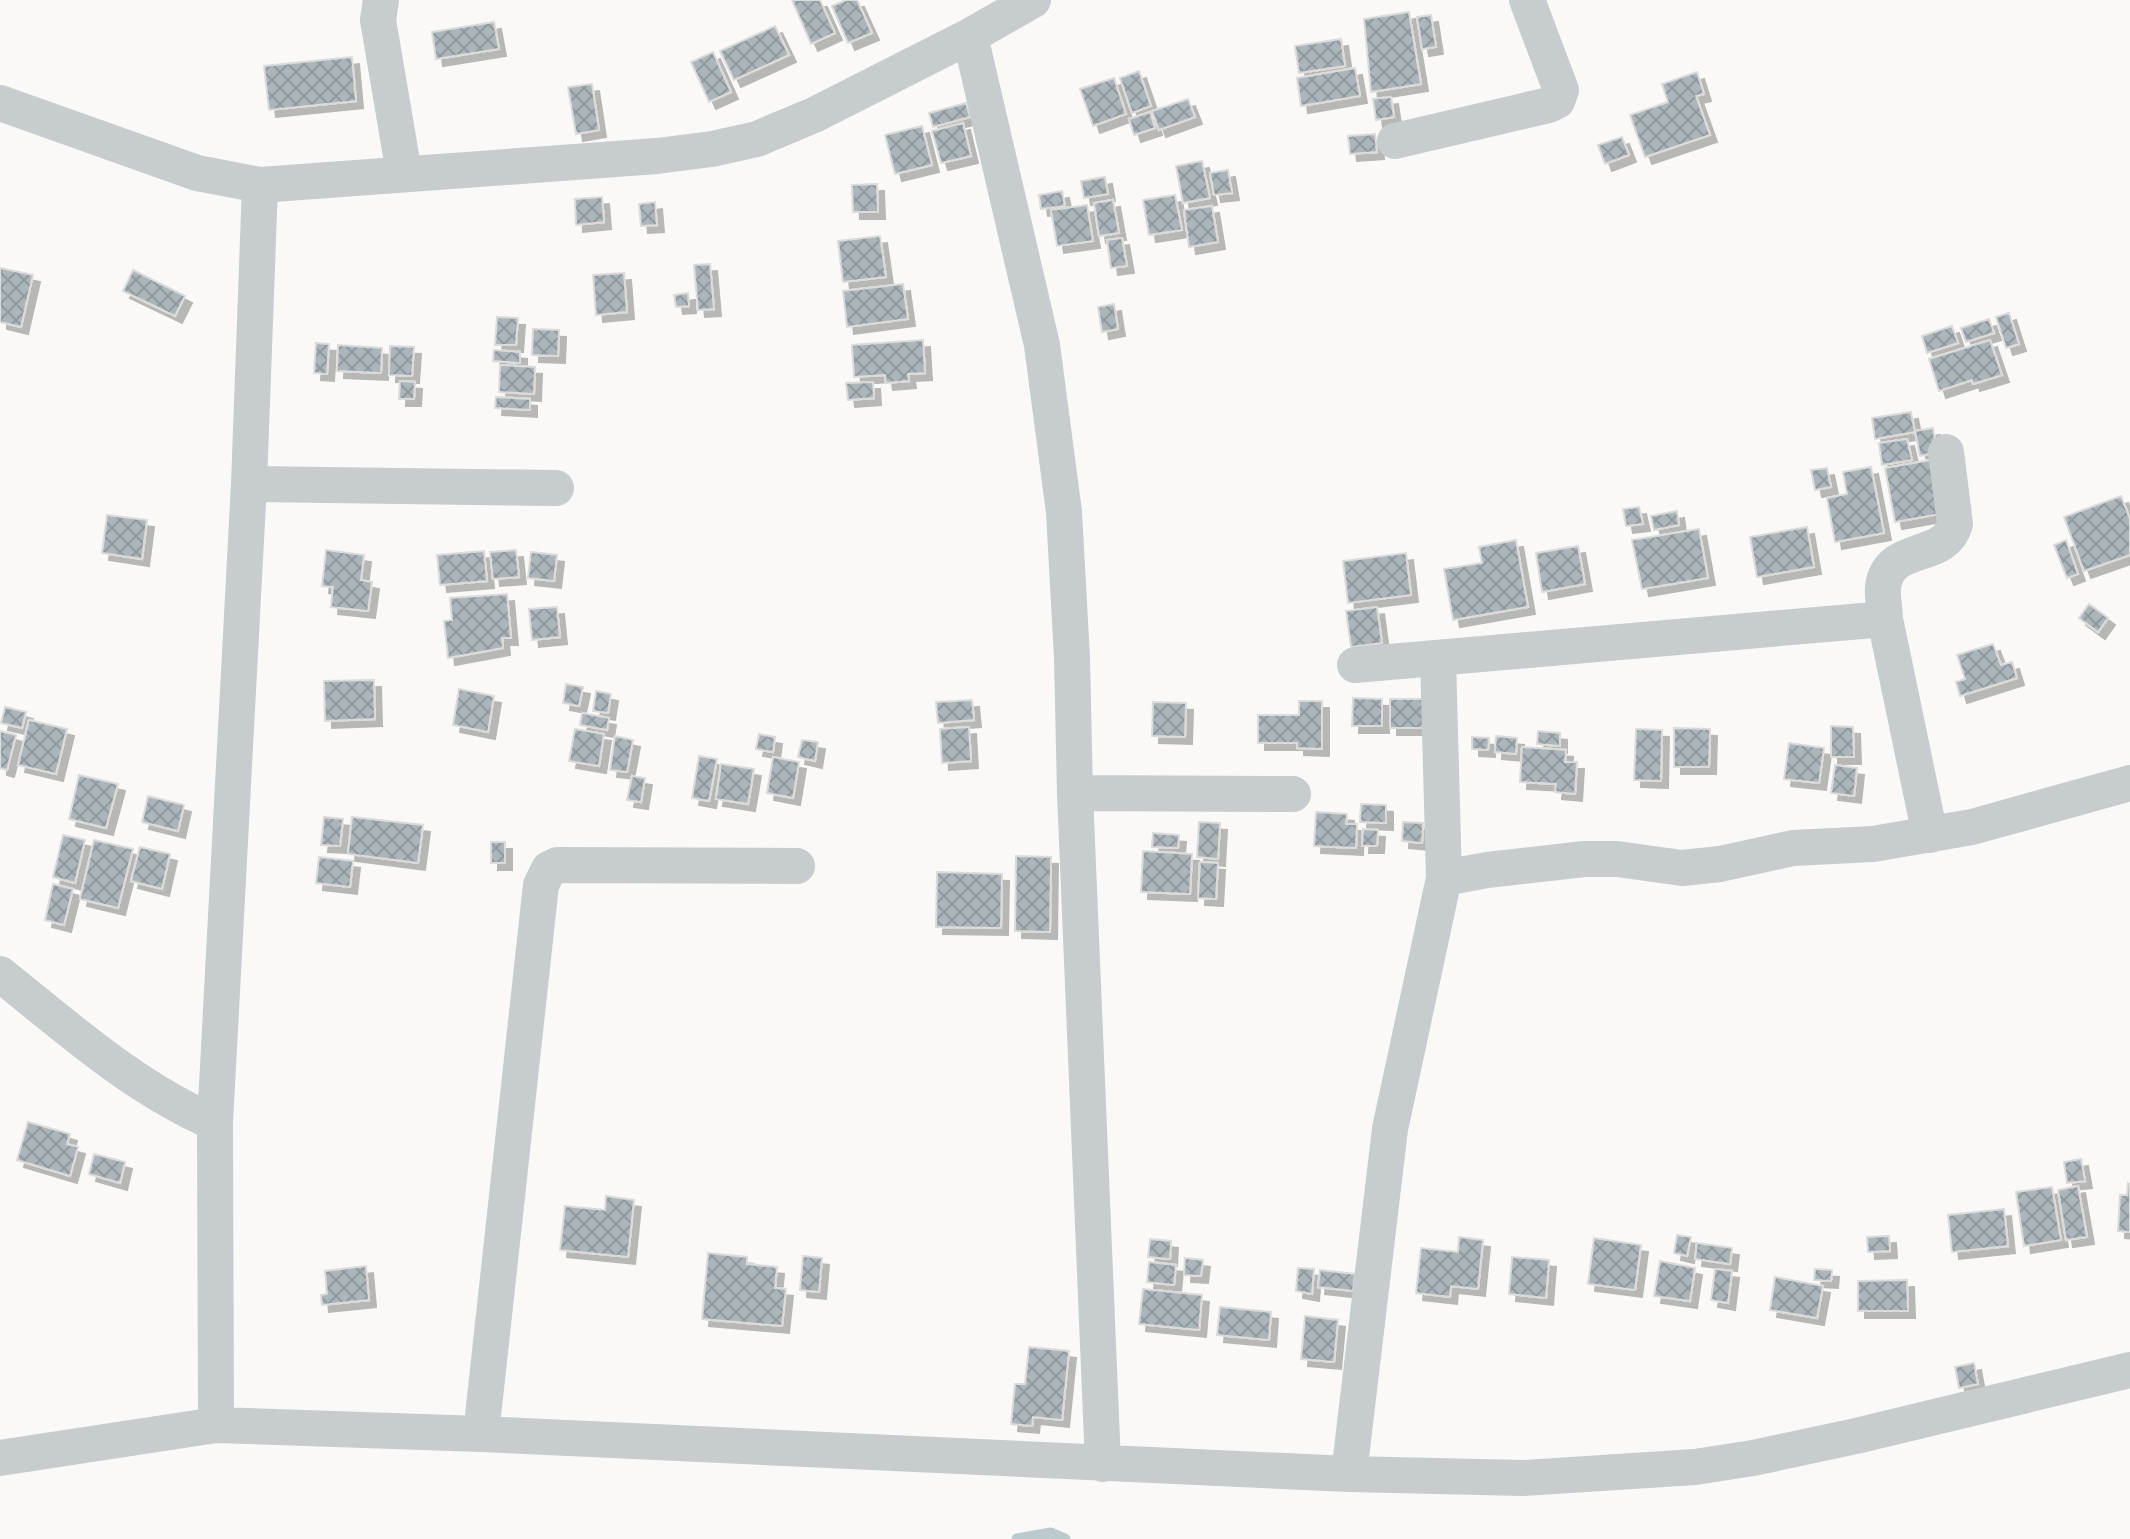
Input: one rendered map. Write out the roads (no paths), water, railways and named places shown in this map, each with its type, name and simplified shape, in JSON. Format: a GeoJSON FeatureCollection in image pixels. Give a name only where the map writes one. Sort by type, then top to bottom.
{"type":"FeatureCollection","features":[{"type":"Feature","properties":{"kind":"street"},"geometry":{"type":"LineString","coordinates":[[381,0],[378,20],[404,173]]}},
{"type":"Feature","properties":{"kind":"street"},"geometry":{"type":"LineString","coordinates":[[0,103],[197,173],[260,185],[657,156],[757,139],[814,115],[986,18],[1033,0]]}},
{"type":"Feature","properties":{"kind":"street"},"geometry":{"type":"LineString","coordinates":[[1395,141],[1557,101],[1561,90],[1527,0]]}},
{"type":"Feature","properties":{"kind":"street"},"geometry":{"type":"LineString","coordinates":[[986,18],[1042,345],[1064,512],[1103,1464]]}},
{"type":"Feature","properties":{"kind":"street"},"geometry":{"type":"LineString","coordinates":[[216,1425],[215,1123],[249,484],[260,185]]}},
{"type":"Feature","properties":{"kind":"street"},"geometry":{"type":"LineString","coordinates":[[1930,835],[1885,619],[1883,587],[1898,560],[1945,542],[1952,534],[1955,524],[1946,452]]}},
{"type":"Feature","properties":{"kind":"street"},"geometry":{"type":"LineString","coordinates":[[249,484],[556,488]]}},
{"type":"Feature","properties":{"kind":"street"},"geometry":{"type":"LineString","coordinates":[[1355,665],[1885,619]]}},
{"type":"Feature","properties":{"kind":"street"},"geometry":{"type":"LineString","coordinates":[[1349,1474],[1390,1129],[1444,878],[1438,658]]}},
{"type":"Feature","properties":{"kind":"street"},"geometry":{"type":"LineString","coordinates":[[1444,878],[1584,859],[1617,859],[1682,868],[1720,864],[1793,848],[1873,844],[1972,827],[2130,783]]}},
{"type":"Feature","properties":{"kind":"street"},"geometry":{"type":"LineString","coordinates":[[1075,793],[1293,794]]}},
{"type":"Feature","properties":{"kind":"street"},"geometry":{"type":"LineString","coordinates":[[481,1434],[539,901],[545,875],[557,865],[797,866]]}},
{"type":"Feature","properties":{"kind":"street"},"geometry":{"type":"LineString","coordinates":[[0,974],[126,1074],[177,1107],[215,1123]]}},
{"type":"Feature","properties":{"kind":"street"},"geometry":{"type":"LineString","coordinates":[[0,1458],[216,1425],[481,1434],[1349,1474],[1523,1478],[1695,1467],[1753,1458],[2130,1370]]}},
{"type":"Feature","properties":{"kind":"waterway"},"geometry":{"type":"LineString","coordinates":[[1017,1539],[1051,1533],[1065,1539]]}}]}
